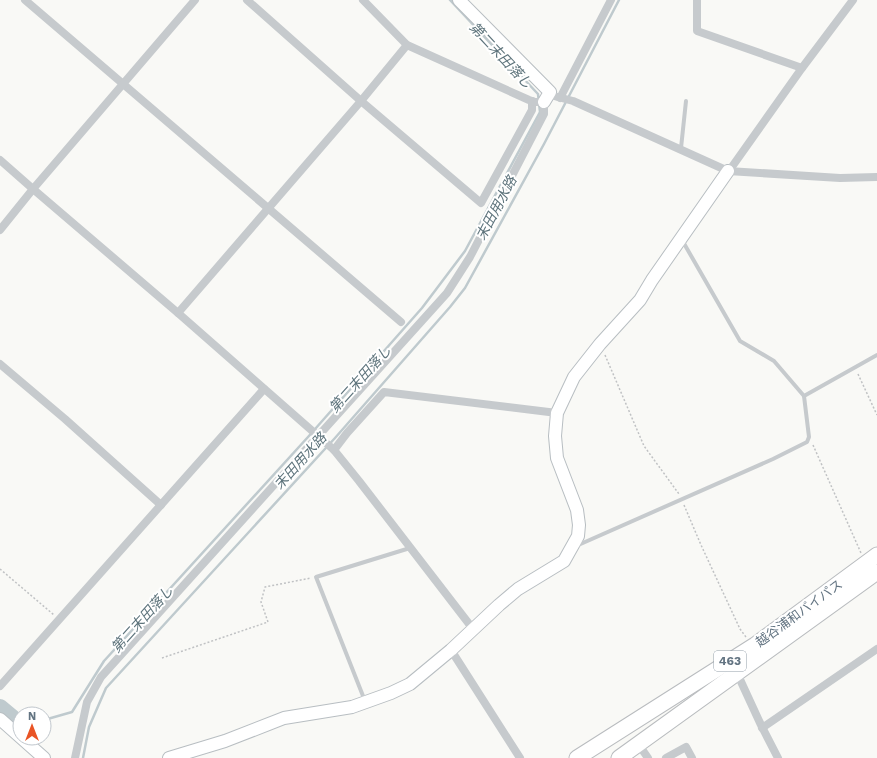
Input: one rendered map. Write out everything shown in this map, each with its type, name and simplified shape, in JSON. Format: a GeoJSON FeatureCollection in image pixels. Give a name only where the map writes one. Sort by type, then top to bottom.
{"type":"FeatureCollection","features":[{"type":"Feature","properties":{"kind":"highway","name":"越谷浦和バイパス"},"geometry":{"type":"LineString","coordinates":[[577,758],[755,645],[873,564]]}},
{"type":"Feature","properties":{"kind":"highway","name":"越谷浦和バイパス"},"geometry":{"type":"LineString","coordinates":[[619,758],[737,673],[873,564]]}},
{"type":"Feature","properties":{"kind":"street"},"geometry":{"type":"LineString","coordinates":[[25,0],[400,322]]}},
{"type":"Feature","properties":{"kind":"street"},"geometry":{"type":"LineString","coordinates":[[0,230],[33,189],[195,0]]}},
{"type":"Feature","properties":{"kind":"street"},"geometry":{"type":"LineString","coordinates":[[247,0],[361,101],[481,203],[532,110],[546,98],[611,0]]}},
{"type":"Feature","properties":{"kind":"street"},"geometry":{"type":"LineString","coordinates":[[364,0],[407,45],[546,98],[573,101],[681,148],[728,171],[840,178],[877,177]]}},
{"type":"Feature","properties":{"kind":"street"},"geometry":{"type":"LineString","coordinates":[[75,758],[87,702],[101,677],[317,435],[447,293],[470,257],[544,114],[546,98],[459,0]]}},
{"type":"Feature","properties":{"kind":"street"},"geometry":{"type":"LineString","coordinates":[[697,0],[697,31],[802,68]]}},
{"type":"Feature","properties":{"kind":"street"},"geometry":{"type":"LineString","coordinates":[[169,758],[225,741],[284,718],[352,707],[410,684],[451,650],[518,589],[564,561],[578,536],[579,516],[557,458],[554,436],[557,413],[574,377],[600,344],[640,300],[680,238],[802,68],[853,0]]}},
{"type":"Feature","properties":{"kind":"street"},"geometry":{"type":"LineString","coordinates":[[178,313],[361,101],[407,45]]}},
{"type":"Feature","properties":{"kind":"street"},"geometry":{"type":"LineString","coordinates":[[0,160],[334,450],[473,629]]}},
{"type":"Feature","properties":{"kind":"street"},"geometry":{"type":"LineString","coordinates":[[0,364],[71,424],[161,505]]}},
{"type":"Feature","properties":{"kind":"street"},"geometry":{"type":"LineString","coordinates":[[0,686],[264,389]]}},
{"type":"Feature","properties":{"kind":"street"},"geometry":{"type":"LineString","coordinates":[[334,450],[347,433],[384,392],[557,413]]}},
{"type":"Feature","properties":{"kind":"street"},"geometry":{"type":"LineString","coordinates":[[762,728],[877,649]]}},
{"type":"Feature","properties":{"kind":"street"},"geometry":{"type":"LineString","coordinates":[[451,650],[520,758]]}},
{"type":"Feature","properties":{"kind":"street"},"geometry":{"type":"LineString","coordinates":[[737,673],[762,728],[778,758]]}},
{"type":"Feature","properties":{"kind":"street"},"geometry":{"type":"LineString","coordinates":[[0,719],[44,758]]}},
{"type":"Feature","properties":{"kind":"street"},"geometry":{"type":"LineString","coordinates":[[639,745],[648,758]]}},
{"type":"Feature","properties":{"kind":"street"},"geometry":{"type":"LineString","coordinates":[[666,758],[686,747],[692,758]]}},
{"type":"Feature","properties":{"kind":"lane"},"geometry":{"type":"LineString","coordinates":[[681,148],[686,101]]}},
{"type":"Feature","properties":{"kind":"lane"},"geometry":{"type":"LineString","coordinates":[[572,548],[773,459],[807,442],[809,437],[804,396],[774,361],[740,341],[680,238]]}},
{"type":"Feature","properties":{"kind":"lane"},"geometry":{"type":"LineString","coordinates":[[804,396],[877,355]]}},
{"type":"Feature","properties":{"kind":"lane"},"geometry":{"type":"LineString","coordinates":[[365,702],[316,577],[410,548]]}},
{"type":"Feature","properties":{"kind":"path"},"geometry":{"type":"LineString","coordinates":[[600,344],[644,446],[682,500],[740,629],[755,645]]}},
{"type":"Feature","properties":{"kind":"path"},"geometry":{"type":"LineString","coordinates":[[854,367],[877,415]]}},
{"type":"Feature","properties":{"kind":"path"},"geometry":{"type":"LineString","coordinates":[[809,437],[873,564]]}},
{"type":"Feature","properties":{"kind":"path"},"geometry":{"type":"LineString","coordinates":[[0,569],[60,620]]}},
{"type":"Feature","properties":{"kind":"path"},"geometry":{"type":"LineString","coordinates":[[162,658],[268,622],[261,602],[265,587],[316,577]]}},
{"type":"Feature","properties":{"kind":"waterway","name":"第二末田落し"},"geometry":{"type":"LineString","coordinates":[[52,718],[72,712],[104,661],[308,437],[422,308],[465,251],[540,112],[538,94],[450,0]]}},
{"type":"Feature","properties":{"kind":"waterway","name":"末田用水路"},"geometry":{"type":"LineString","coordinates":[[83,758],[89,727],[106,688],[335,438],[465,288],[544,144],[619,0]]}},
{"type":"Feature","properties":{"kind":"waterway","name":"第二末田落し"},"geometry":{"type":"LineString","coordinates":[[0,707],[12,717]]}}]}
